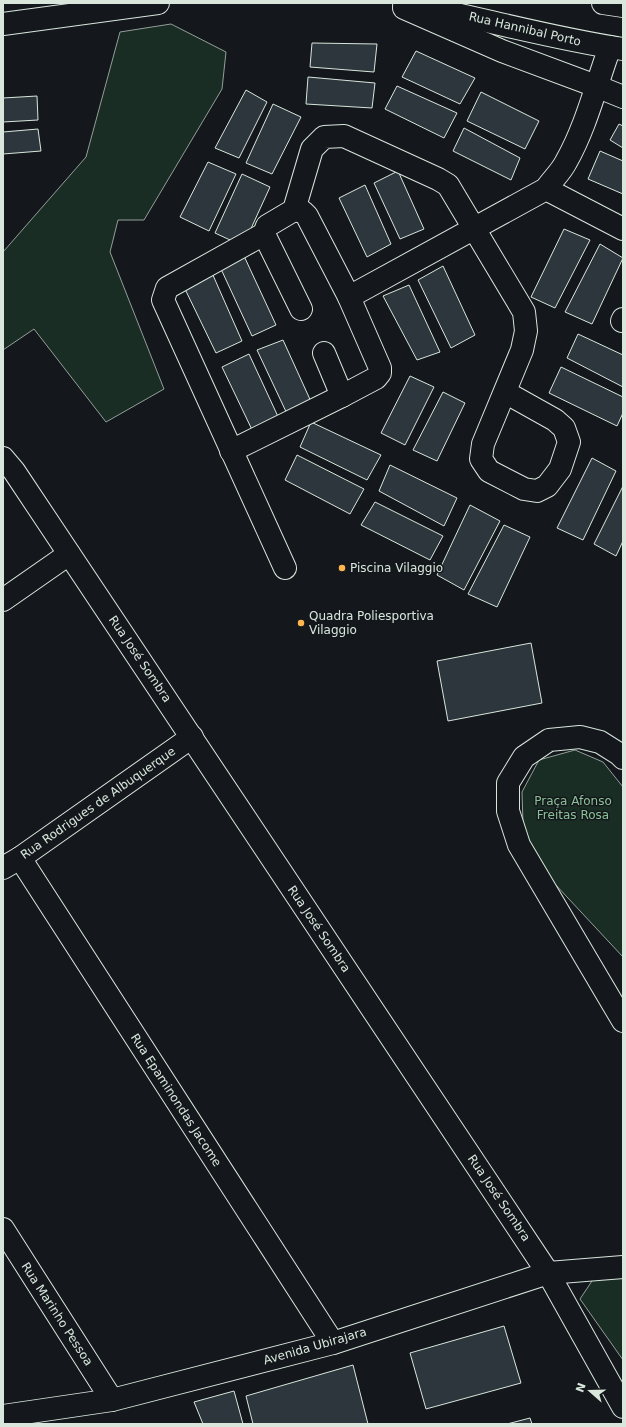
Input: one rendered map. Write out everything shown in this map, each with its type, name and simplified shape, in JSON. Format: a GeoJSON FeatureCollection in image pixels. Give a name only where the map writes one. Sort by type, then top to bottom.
{"type":"FeatureCollection","features":[{"type":"Feature","properties":{"kind":"street"},"geometry":{"type":"LineString","coordinates":[[3,24],[158,3]]}},
{"type":"Feature","properties":{"kind":"street"},"geometry":{"type":"LineString","coordinates":[[394,3],[502,51],[623,97]]}},
{"type":"Feature","properties":{"kind":"street","name":"Rua Hannibal Porto"},"geometry":{"type":"LineString","coordinates":[[404,3],[616,48]]}},
{"type":"Feature","properties":{"kind":"street"},"geometry":{"type":"LineString","coordinates":[[349,297],[546,189],[566,163],[582,127],[596,86],[616,48]]}},
{"type":"Feature","properties":{"kind":"street"},"geometry":{"type":"LineString","coordinates":[[285,568],[162,300],[167,288],[264,234],[267,226],[294,210],[312,149],[324,137],[344,136],[448,185],[524,312],[526,331],[522,350],[483,444],[481,459],[489,471],[524,489],[537,491],[547,486],[560,469],[569,442],[564,428],[555,420],[505,392]]}},
{"type":"Feature","properties":{"kind":"street"},"geometry":{"type":"LineString","coordinates":[[546,189],[623,229]]}},
{"type":"Feature","properties":{"kind":"street"},"geometry":{"type":"LineString","coordinates":[[231,451],[342,396],[376,378],[380,374],[380,368],[349,297],[308,216],[303,212],[294,210]]}},
{"type":"Feature","properties":{"kind":"street"},"geometry":{"type":"LineString","coordinates":[[264,234],[301,309]]}},
{"type":"Feature","properties":{"kind":"street"},"geometry":{"type":"LineString","coordinates":[[324,353],[342,396]]}},
{"type":"Feature","properties":{"kind":"street","name":"Rua José Sombra"},"geometry":{"type":"LineString","coordinates":[[3,458],[14,471],[192,737],[548,1273],[623,1407]]}},
{"type":"Feature","properties":{"kind":"street"},"geometry":{"type":"LineString","coordinates":[[3,600],[69,554]]}},
{"type":"Feature","properties":{"kind":"street","name":"Rua Rodrigues de Albuquerque"},"geometry":{"type":"LineString","coordinates":[[12,863],[192,737]]}},
{"type":"Feature","properties":{"kind":"street"},"geometry":{"type":"LineString","coordinates":[[623,758],[600,742],[580,737],[548,740],[524,757],[508,783],[508,811],[519,845],[623,1021]]}},
{"type":"Feature","properties":{"kind":"street","name":"Rua Epaminondas Jacome"},"geometry":{"type":"LineString","coordinates":[[12,863],[332,1343]]}},
{"type":"Feature","properties":{"kind":"street","name":"Rua Marinho Pessoa"},"geometry":{"type":"LineString","coordinates":[[3,1229],[112,1400]]}},
{"type":"Feature","properties":{"kind":"street","name":"Avenida Ubirajara"},"geometry":{"type":"LineString","coordinates":[[3,1416],[112,1400],[332,1343],[548,1273],[623,1268]]}},
{"type":"Feature","properties":{"kind":"green space"},"geometry":{"type":"Polygon","coordinates":[[[171,24],[226,52],[222,89],[144,220],[118,220],[110,252],[164,389],[106,422],[34,329],[3,350],[3,252],[86,157],[120,32],[171,24]]]}},
{"type":"Feature","properties":{"kind":"green space","name":"Praça Afonso Freitas Rosa"},"geometry":{"type":"Polygon","coordinates":[[[575,750],[603,762],[623,787],[623,957],[540,868],[523,824],[522,792],[539,760],[575,750]]]}},
{"type":"Feature","properties":{"kind":"green space"},"geometry":{"type":"Polygon","coordinates":[[[596,1275],[623,1275],[623,1360],[580,1299],[596,1275]]]}},
{"type":"Feature","properties":{"kind":"building"},"geometry":{"type":"Polygon","coordinates":[[[312,43],[377,44],[374,72],[310,67],[312,43]]]}},
{"type":"Feature","properties":{"kind":"building"},"geometry":{"type":"Polygon","coordinates":[[[416,51],[475,78],[460,104],[402,77],[416,51]]]}},
{"type":"Feature","properties":{"kind":"building"},"geometry":{"type":"Polygon","coordinates":[[[308,77],[375,83],[372,108],[306,104],[308,77]]]}},
{"type":"Feature","properties":{"kind":"building"},"geometry":{"type":"Polygon","coordinates":[[[397,86],[457,113],[444,138],[385,109],[397,86]]]}},
{"type":"Feature","properties":{"kind":"building"},"geometry":{"type":"Polygon","coordinates":[[[246,90],[267,102],[239,158],[215,148],[246,90]]]}},
{"type":"Feature","properties":{"kind":"building"},"geometry":{"type":"Polygon","coordinates":[[[481,92],[539,121],[525,149],[467,121],[481,92]]]}},
{"type":"Feature","properties":{"kind":"building"},"geometry":{"type":"Polygon","coordinates":[[[37,96],[38,120],[3,122],[3,98],[37,96]]]}},
{"type":"Feature","properties":{"kind":"building"},"geometry":{"type":"Polygon","coordinates":[[[273,104],[301,117],[272,174],[246,163],[273,104]]]}},
{"type":"Feature","properties":{"kind":"building"},"geometry":{"type":"Polygon","coordinates":[[[619,124],[623,126],[623,148],[610,140],[619,124]]]}},
{"type":"Feature","properties":{"kind":"building"},"geometry":{"type":"Polygon","coordinates":[[[464,128],[520,158],[511,180],[453,151],[464,128]]]}},
{"type":"Feature","properties":{"kind":"building"},"geometry":{"type":"Polygon","coordinates":[[[38,129],[41,151],[3,154],[3,132],[38,129]]]}},
{"type":"Feature","properties":{"kind":"building"},"geometry":{"type":"Polygon","coordinates":[[[600,151],[623,161],[623,194],[588,179],[600,151]]]}},
{"type":"Feature","properties":{"kind":"building"},"geometry":{"type":"Polygon","coordinates":[[[208,162],[236,174],[209,231],[180,217],[208,162]]]}},
{"type":"Feature","properties":{"kind":"building"},"geometry":{"type":"Polygon","coordinates":[[[398,171],[424,229],[400,239],[374,183],[398,171]]]}},
{"type":"Feature","properties":{"kind":"building"},"geometry":{"type":"Polygon","coordinates":[[[242,174],[270,187],[243,246],[215,233],[242,174]]]}},
{"type":"Feature","properties":{"kind":"building"},"geometry":{"type":"Polygon","coordinates":[[[365,185],[391,244],[367,257],[339,198],[365,185]]]}},
{"type":"Feature","properties":{"kind":"building"},"geometry":{"type":"Polygon","coordinates":[[[564,229],[590,240],[555,308],[531,297],[564,229]]]}},
{"type":"Feature","properties":{"kind":"building"},"geometry":{"type":"Polygon","coordinates":[[[600,244],[623,258],[592,324],[565,312],[600,244]]]}},
{"type":"Feature","properties":{"kind":"building"},"geometry":{"type":"Polygon","coordinates":[[[244,256],[276,325],[252,336],[221,269],[244,256]]]}},
{"type":"Feature","properties":{"kind":"building"},"geometry":{"type":"Polygon","coordinates":[[[443,266],[475,335],[451,348],[418,280],[443,266]]]}},
{"type":"Feature","properties":{"kind":"building"},"geometry":{"type":"Polygon","coordinates":[[[212,273],[242,341],[216,353],[184,287],[212,273]]]}},
{"type":"Feature","properties":{"kind":"building"},"geometry":{"type":"Polygon","coordinates":[[[409,285],[440,352],[417,360],[383,296],[409,285]]]}},
{"type":"Feature","properties":{"kind":"building"},"geometry":{"type":"Polygon","coordinates":[[[578,334],[623,355],[623,387],[567,358],[578,334]]]}},
{"type":"Feature","properties":{"kind":"building"},"geometry":{"type":"Polygon","coordinates":[[[283,340],[313,406],[289,418],[257,350],[283,340]]]}},
{"type":"Feature","properties":{"kind":"building"},"geometry":{"type":"Polygon","coordinates":[[[249,354],[281,423],[255,436],[222,367],[249,354]]]}},
{"type":"Feature","properties":{"kind":"building"},"geometry":{"type":"Polygon","coordinates":[[[561,367],[623,397],[623,413],[617,426],[549,393],[561,367]]]}},
{"type":"Feature","properties":{"kind":"building"},"geometry":{"type":"Polygon","coordinates":[[[410,376],[434,387],[405,445],[381,433],[410,376]]]}},
{"type":"Feature","properties":{"kind":"building"},"geometry":{"type":"Polygon","coordinates":[[[443,392],[465,403],[437,461],[413,450],[443,392]]]}},
{"type":"Feature","properties":{"kind":"building"},"geometry":{"type":"Polygon","coordinates":[[[311,422],[381,455],[367,480],[300,447],[311,422]]]}},
{"type":"Feature","properties":{"kind":"building"},"geometry":{"type":"Polygon","coordinates":[[[297,455],[364,489],[350,514],[285,480],[297,455]]]}},
{"type":"Feature","properties":{"kind":"building"},"geometry":{"type":"Polygon","coordinates":[[[592,458],[616,471],[583,540],[557,528],[592,458]]]}},
{"type":"Feature","properties":{"kind":"building"},"geometry":{"type":"Polygon","coordinates":[[[390,465],[457,498],[444,526],[379,491],[390,465]]]}},
{"type":"Feature","properties":{"kind":"building"},"geometry":{"type":"Polygon","coordinates":[[[623,486],[623,541],[616,556],[594,544],[623,486]]]}},
{"type":"Feature","properties":{"kind":"building"},"geometry":{"type":"Polygon","coordinates":[[[375,502],[443,536],[430,560],[361,525],[375,502]]]}},
{"type":"Feature","properties":{"kind":"building"},"geometry":{"type":"Polygon","coordinates":[[[470,505],[500,521],[464,590],[437,575],[470,505]]]}},
{"type":"Feature","properties":{"kind":"building"},"geometry":{"type":"Polygon","coordinates":[[[504,525],[530,537],[497,607],[468,594],[504,525]]]}},
{"type":"Feature","properties":{"kind":"building"},"geometry":{"type":"Polygon","coordinates":[[[531,643],[542,703],[448,721],[437,661],[531,643]]]}},
{"type":"Feature","properties":{"kind":"building"},"geometry":{"type":"Polygon","coordinates":[[[504,1326],[521,1383],[426,1409],[410,1353],[504,1326]]]}},
{"type":"Feature","properties":{"kind":"building"},"geometry":{"type":"Polygon","coordinates":[[[353,1365],[368,1424],[253,1424],[246,1396],[353,1365]]]}},
{"type":"Feature","properties":{"kind":"building"},"geometry":{"type":"Polygon","coordinates":[[[234,1391],[243,1424],[203,1424],[194,1402],[234,1391]]]}},
{"type":"Feature","properties":{"kind":"building"},"geometry":{"type":"Polygon","coordinates":[[[530,1418],[532,1424],[507,1424],[530,1418]]]}},
{"type":"Feature","properties":{"kind":"place","name":"Piscina Vilaggio"},"geometry":{"type":"Point","coordinates":[342,568]}},
{"type":"Feature","properties":{"kind":"place","name":"Quadra Poliesportiva Vilaggio"},"geometry":{"type":"Point","coordinates":[301,623]}}]}
